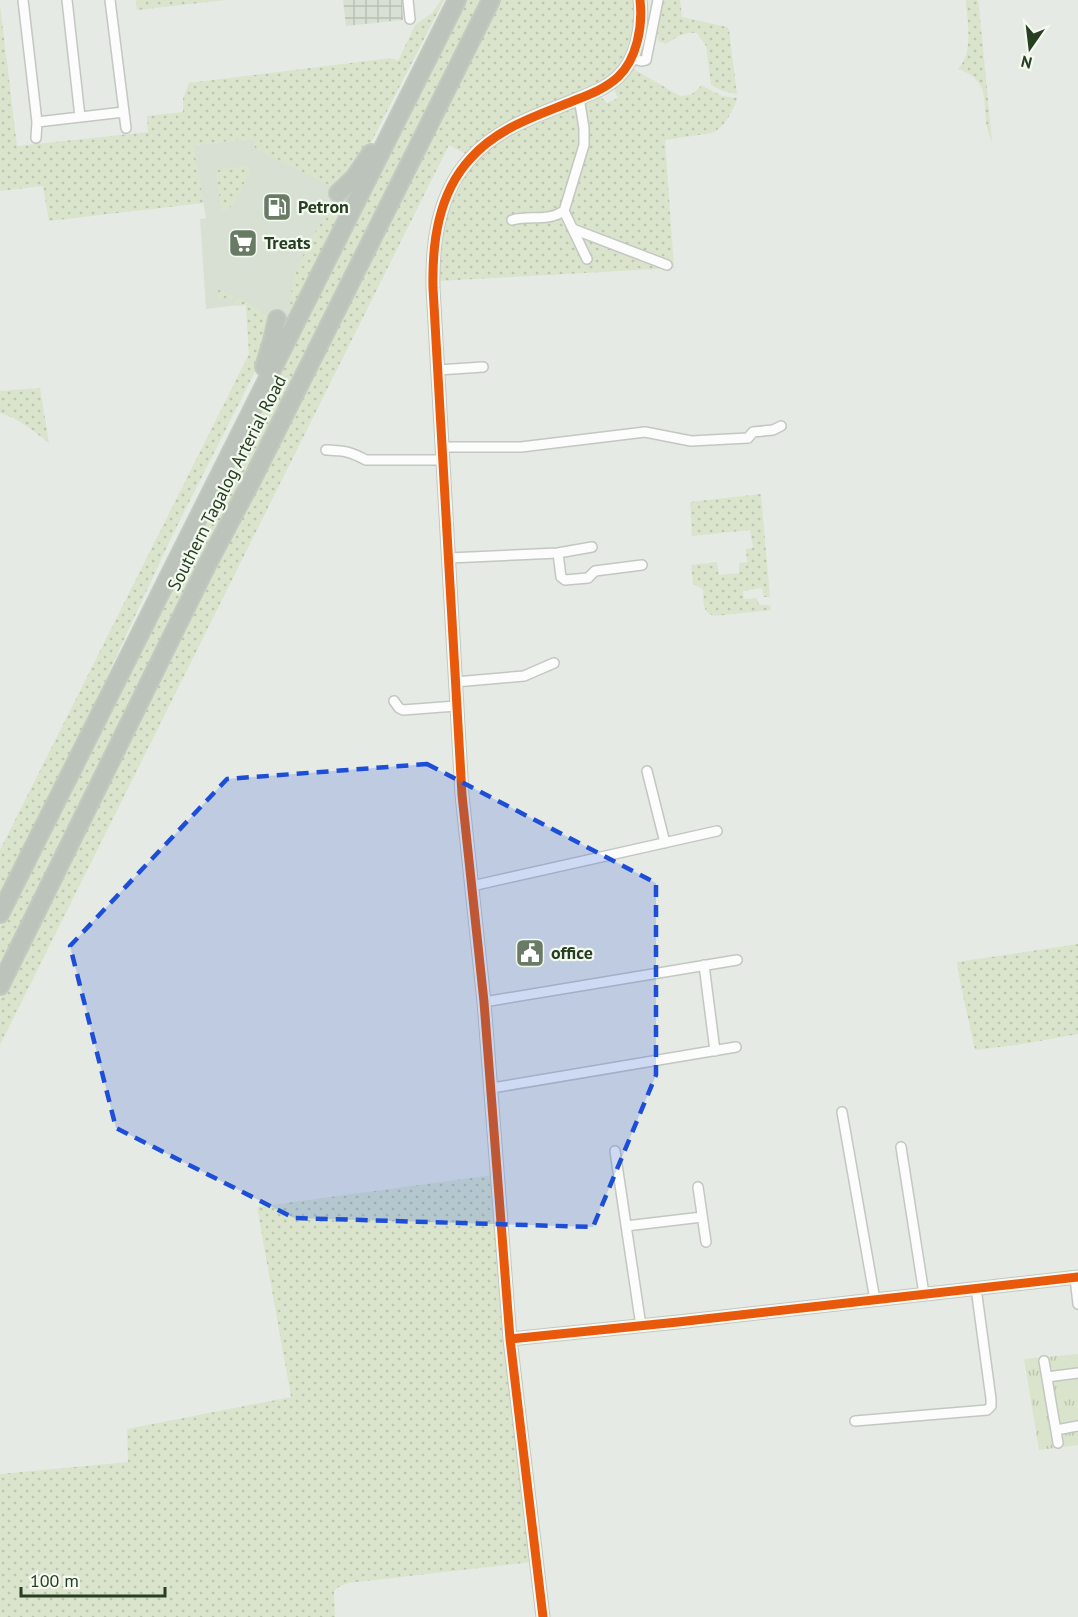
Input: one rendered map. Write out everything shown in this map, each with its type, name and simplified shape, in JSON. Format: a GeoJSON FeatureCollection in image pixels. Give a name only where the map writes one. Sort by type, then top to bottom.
{"type":"FeatureCollection","features":[{"type":"Feature","properties":{"kind":"highway"},"geometry":{"type":"LineString","coordinates":[[338,193],[359,172],[374,148],[449,0]]}},
{"type":"Feature","properties":{"kind":"highway","name":"Southern Tagalog Arterial Road"},"geometry":{"type":"LineString","coordinates":[[0,914],[457,0]]}},
{"type":"Feature","properties":{"kind":"highway","name":"Southern Tagalog Arterial Road"},"geometry":{"type":"LineString","coordinates":[[0,986],[196,587],[252,480],[492,0]]}},
{"type":"Feature","properties":{"kind":"highway"},"geometry":{"type":"LineString","coordinates":[[138,636],[184,529],[256,385],[273,341],[277,318]]}},
{"type":"Feature","properties":{"kind":"street"},"geometry":{"type":"LineString","coordinates":[[23,0],[37,122],[36,138]]}},
{"type":"Feature","properties":{"kind":"street"},"geometry":{"type":"LineString","coordinates":[[67,0],[80,117]]}},
{"type":"Feature","properties":{"kind":"street"},"geometry":{"type":"LineString","coordinates":[[110,0],[126,129]]}},
{"type":"Feature","properties":{"kind":"street"},"geometry":{"type":"LineString","coordinates":[[408,0],[410,19]]}},
{"type":"Feature","properties":{"kind":"street"},"geometry":{"type":"LineString","coordinates":[[543,1617],[510,1339],[492,1088],[462,795],[432,288],[433,262],[437,228],[451,188],[469,160],[491,139],[515,125],[605,87],[615,80],[632,55],[640,27],[640,0]]}},
{"type":"Feature","properties":{"kind":"street"},"geometry":{"type":"LineString","coordinates":[[632,55],[641,62],[646,60],[658,0]]}},
{"type":"Feature","properties":{"kind":"street"},"geometry":{"type":"LineString","coordinates":[[579,98],[585,145],[564,211],[587,259]]}},
{"type":"Feature","properties":{"kind":"street"},"geometry":{"type":"LineString","coordinates":[[37,122],[124,112]]}},
{"type":"Feature","properties":{"kind":"street"},"geometry":{"type":"LineString","coordinates":[[512,220],[525,217],[546,218],[564,211]]}},
{"type":"Feature","properties":{"kind":"street"},"geometry":{"type":"LineString","coordinates":[[573,229],[609,244],[647,255],[667,265]]}},
{"type":"Feature","properties":{"kind":"street"},"geometry":{"type":"LineString","coordinates":[[438,370],[483,367]]}},
{"type":"Feature","properties":{"kind":"street"},"geometry":{"type":"LineString","coordinates":[[326,450],[356,453],[366,460],[521,447],[650,432],[698,442],[748,438],[753,432],[773,430],[781,426]]}},
{"type":"Feature","properties":{"kind":"street"},"geometry":{"type":"LineString","coordinates":[[449,558],[558,553],[592,547]]}},
{"type":"Feature","properties":{"kind":"street"},"geometry":{"type":"LineString","coordinates":[[558,553],[561,578],[564,580],[588,578],[595,571],[642,565]]}},
{"type":"Feature","properties":{"kind":"street"},"geometry":{"type":"LineString","coordinates":[[455,682],[524,676],[554,663]]}},
{"type":"Feature","properties":{"kind":"street"},"geometry":{"type":"LineString","coordinates":[[394,701],[403,710],[456,706]]}},
{"type":"Feature","properties":{"kind":"street"},"geometry":{"type":"LineString","coordinates":[[647,771],[665,843]]}},
{"type":"Feature","properties":{"kind":"street"},"geometry":{"type":"LineString","coordinates":[[472,886],[717,831]]}},
{"type":"Feature","properties":{"kind":"street"},"geometry":{"type":"LineString","coordinates":[[484,1002],[737,960]]}},
{"type":"Feature","properties":{"kind":"street"},"geometry":{"type":"LineString","coordinates":[[704,965],[715,1051]]}},
{"type":"Feature","properties":{"kind":"street"},"geometry":{"type":"LineString","coordinates":[[492,1088],[736,1047]]}},
{"type":"Feature","properties":{"kind":"street"},"geometry":{"type":"LineString","coordinates":[[842,1112],[875,1300]]}},
{"type":"Feature","properties":{"kind":"street"},"geometry":{"type":"LineString","coordinates":[[901,1147],[924,1294]]}},
{"type":"Feature","properties":{"kind":"street"},"geometry":{"type":"LineString","coordinates":[[615,1151],[640,1326]]}},
{"type":"Feature","properties":{"kind":"street"},"geometry":{"type":"LineString","coordinates":[[698,1187],[706,1242]]}},
{"type":"Feature","properties":{"kind":"street"},"geometry":{"type":"LineString","coordinates":[[626,1226],[702,1217]]}},
{"type":"Feature","properties":{"kind":"street"},"geometry":{"type":"LineString","coordinates":[[510,1339],[1076,1277],[1078,1304]]}},
{"type":"Feature","properties":{"kind":"street"},"geometry":{"type":"LineString","coordinates":[[855,1421],[987,1410],[991,1406],[976,1288]]}},
{"type":"Feature","properties":{"kind":"street"},"geometry":{"type":"LineString","coordinates":[[1044,1361],[1058,1443]]}},
{"type":"Feature","properties":{"kind":"street"},"geometry":{"type":"LineString","coordinates":[[1047,1377],[1078,1373]]}},
{"type":"Feature","properties":{"kind":"street"},"geometry":{"type":"LineString","coordinates":[[1056,1430],[1078,1426]]}},
{"type":"Feature","properties":{"kind":"highlighted area"},"geometry":{"type":"Polygon","coordinates":[[[427,764],[656,883],[656,1075],[593,1227],[294,1218],[116,1128],[70,946],[227,779],[427,764]]]}},
{"type":"Feature","properties":{"kind":"shaded area"},"geometry":{"type":"Polygon","coordinates":[[[343,0],[402,0],[403,20],[346,26],[343,0]]]}},
{"type":"Feature","properties":{"kind":"shaded area"},"geometry":{"type":"Polygon","coordinates":[[[249,139],[369,166],[279,345],[249,354],[246,304],[206,309],[200,219],[206,218],[193,145],[249,139]]]}},
{"type":"Feature","properties":{"kind":"green space"},"geometry":{"type":"Polygon","coordinates":[[[136,0],[226,0],[137,10],[136,0]]]}},
{"type":"Feature","properties":{"kind":"green space"},"geometry":{"type":"Polygon","coordinates":[[[441,0],[444,0],[361,162],[333,187],[256,149],[254,141],[249,139],[193,145],[204,203],[49,221],[43,186],[0,191],[0,5],[17,146],[148,132],[147,116],[183,112],[183,98],[189,83],[391,58],[398,61],[415,25],[433,12],[441,0]]]}},
{"type":"Feature","properties":{"kind":"green space"},"geometry":{"type":"Polygon","coordinates":[[[463,0],[485,0],[0,970],[0,927],[463,0]]]}},
{"type":"Feature","properties":{"kind":"green space"},"geometry":{"type":"Polygon","coordinates":[[[498,0],[633,0],[635,16],[631,37],[622,61],[611,76],[596,85],[500,126],[468,155],[449,145],[0,1045],[0,999],[170,653],[498,0]]]}},
{"type":"Feature","properties":{"kind":"green space"},"geometry":{"type":"Polygon","coordinates":[[[661,0],[680,0],[682,17],[727,27],[737,94],[711,85],[706,46],[697,33],[684,34],[666,44],[658,41],[656,19],[661,0]]]}},
{"type":"Feature","properties":{"kind":"green space"},"geometry":{"type":"Polygon","coordinates":[[[966,0],[978,0],[992,141],[986,120],[982,90],[978,82],[970,75],[958,69],[968,46],[966,0]]]}},
{"type":"Feature","properties":{"kind":"green space"},"geometry":{"type":"Polygon","coordinates":[[[632,68],[680,96],[692,94],[701,85],[722,96],[737,98],[728,118],[716,131],[665,140],[674,268],[439,281],[441,236],[447,212],[466,171],[485,149],[528,123],[577,107],[600,96],[607,103],[618,98],[613,87],[632,68]]]}},
{"type":"Feature","properties":{"kind":"green space"},"geometry":{"type":"Polygon","coordinates":[[[247,166],[250,169],[239,195],[231,206],[221,211],[216,170],[247,166]]]}},
{"type":"Feature","properties":{"kind":"green space"},"geometry":{"type":"Polygon","coordinates":[[[348,201],[291,308],[294,281],[307,247],[327,216],[348,201]]]}},
{"type":"Feature","properties":{"kind":"green space"},"geometry":{"type":"Polygon","coordinates":[[[217,289],[248,303],[266,316],[268,325],[262,358],[172,536],[80,735],[0,896],[0,850],[249,354],[246,305],[236,306],[235,298],[219,299],[217,289]]]}},
{"type":"Feature","properties":{"kind":"green space"},"geometry":{"type":"Polygon","coordinates":[[[40,388],[49,443],[19,422],[0,413],[0,391],[40,388]]]}},
{"type":"Feature","properties":{"kind":"green space"},"geometry":{"type":"Polygon","coordinates":[[[761,494],[770,597],[764,597],[762,588],[743,591],[744,599],[757,598],[759,605],[770,605],[771,610],[715,616],[705,609],[703,589],[693,584],[691,565],[717,562],[719,575],[739,573],[739,563],[747,562],[746,549],[753,548],[750,530],[692,536],[690,502],[761,494]]]}},
{"type":"Feature","properties":{"kind":"green space"},"geometry":{"type":"Polygon","coordinates":[[[1078,944],[1078,1034],[975,1050],[957,962],[1078,944]]]}},
{"type":"Feature","properties":{"kind":"green space"},"geometry":{"type":"Polygon","coordinates":[[[493,1175],[531,1562],[348,1583],[334,1591],[335,1617],[0,1617],[0,1474],[128,1462],[127,1429],[291,1397],[257,1207],[493,1175]]]}},
{"type":"Feature","properties":{"kind":"green space"},"geometry":{"type":"Polygon","coordinates":[[[1078,1354],[1078,1445],[1039,1450],[1024,1359],[1078,1354]]]}},
{"type":"Feature","properties":{"kind":"cycle path"},"geometry":{"type":"LineString","coordinates":[[543,1617],[510,1339],[484,1002],[462,795],[433,288],[434,254],[444,203],[459,173],[481,148],[518,124],[602,88],[625,70],[637,42],[640,0]]}},
{"type":"Feature","properties":{"kind":"cycle path"},"geometry":{"type":"LineString","coordinates":[[510,1339],[1078,1277]]}},
{"type":"Feature","properties":{"kind":"place","name":"Petron"},"geometry":{"type":"Point","coordinates":[277,207]}},
{"type":"Feature","properties":{"kind":"place","name":"Treats"},"geometry":{"type":"Point","coordinates":[243,243]}},
{"type":"Feature","properties":{"kind":"place","name":"office"},"geometry":{"type":"Point","coordinates":[530,953]}}]}
